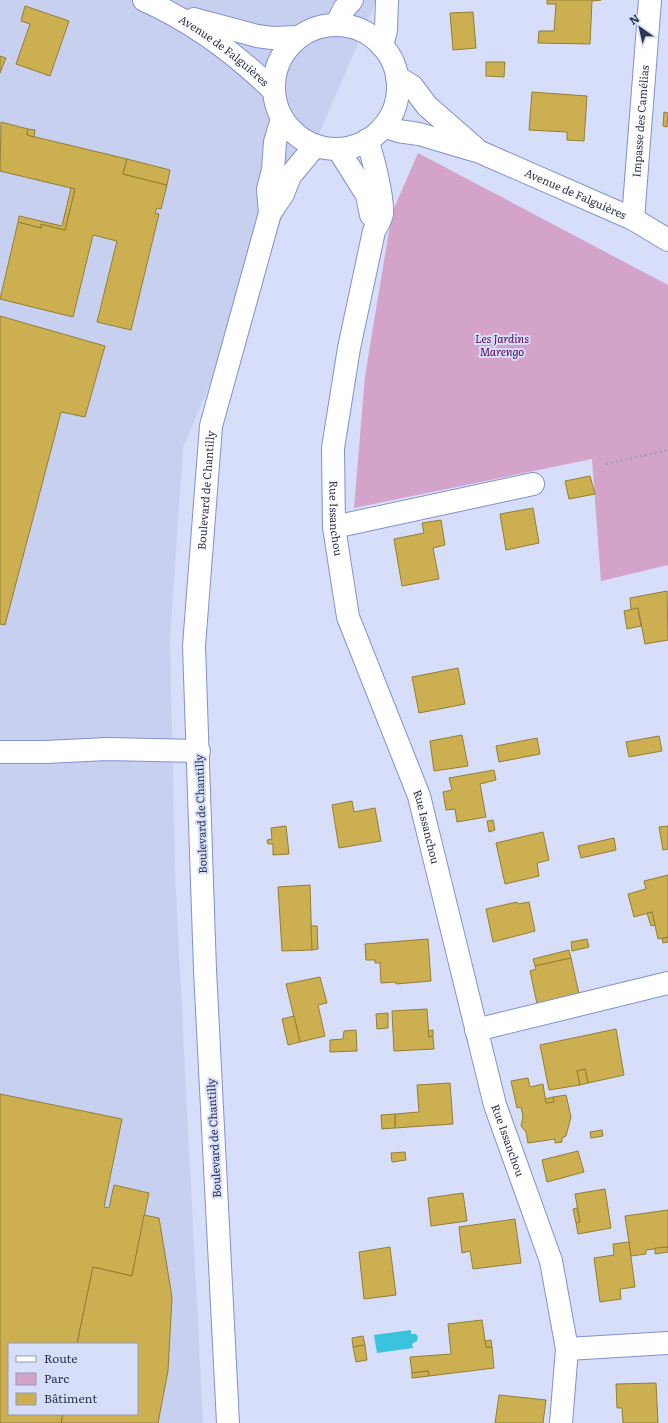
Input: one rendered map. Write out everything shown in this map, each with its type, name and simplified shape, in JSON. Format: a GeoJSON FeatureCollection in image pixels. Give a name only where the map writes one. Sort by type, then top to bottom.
{"type":"FeatureCollection","features":[{"type":"Feature","properties":{"kind":"street","name":"Avenue de Falguières"},"geometry":{"type":"LineString","coordinates":[[144,0],[174,14],[212,37],[273,90]]}},
{"type":"Feature","properties":{"kind":"street"},"geometry":{"type":"LineString","coordinates":[[336,25],[344,9],[352,0]]}},
{"type":"Feature","properties":{"kind":"street"},"geometry":{"type":"LineString","coordinates":[[382,46],[386,30],[387,0]]}},
{"type":"Feature","properties":{"kind":"street","name":"Impasse des Camélias"},"geometry":{"type":"LineString","coordinates":[[633,219],[650,0]]}},
{"type":"Feature","properties":{"kind":"street","name":"Avenue de Falguières"},"geometry":{"type":"LineString","coordinates":[[174,14],[257,36],[272,38],[298,37]]}},
{"type":"Feature","properties":{"kind":"street"},"geometry":{"type":"LineString","coordinates":[[336,25],[346,26],[371,36],[382,46],[394,64],[398,89],[392,113],[384,126],[367,140],[354,146],[338,149],[315,146],[297,136],[282,119],[273,90],[274,80],[280,59],[298,37],[315,28],[336,25]]}},
{"type":"Feature","properties":{"kind":"street","name":"Avenue de Falguières"},"geometry":{"type":"LineString","coordinates":[[397,77],[412,86],[437,115],[480,152]]}},
{"type":"Feature","properties":{"kind":"street","name":"Boulevard de Chantilly"},"geometry":{"type":"LineString","coordinates":[[270,213],[268,189],[273,170],[276,142],[282,119]]}},
{"type":"Feature","properties":{"kind":"street","name":"Avenue de Falguières"},"geometry":{"type":"LineString","coordinates":[[384,126],[398,131],[419,134],[480,152],[633,219],[668,240]]}},
{"type":"Feature","properties":{"kind":"street"},"geometry":{"type":"LineString","coordinates":[[367,140],[381,199],[382,215],[374,231]]}},
{"type":"Feature","properties":{"kind":"street","name":"Boulevard de Chantilly"},"geometry":{"type":"LineString","coordinates":[[228,1423],[205,970],[199,751],[194,646],[211,426],[270,213],[283,194],[290,176],[315,146]]}},
{"type":"Feature","properties":{"kind":"street"},"geometry":{"type":"LineString","coordinates":[[338,149],[367,195],[374,231]]}},
{"type":"Feature","properties":{"kind":"street","name":"Rue Issanchou"},"geometry":{"type":"LineString","coordinates":[[374,231],[349,348],[333,448],[334,527],[348,617],[419,796],[495,1105],[551,1261],[567,1349],[561,1423]]}},
{"type":"Feature","properties":{"kind":"street"},"geometry":{"type":"LineString","coordinates":[[334,527],[533,484]]}},
{"type":"Feature","properties":{"kind":"street"},"geometry":{"type":"LineString","coordinates":[[0,752],[46,752],[107,749],[199,751]]}},
{"type":"Feature","properties":{"kind":"street"},"geometry":{"type":"LineString","coordinates":[[476,1030],[668,983]]}},
{"type":"Feature","properties":{"kind":"street"},"geometry":{"type":"LineString","coordinates":[[567,1349],[668,1343]]}},
{"type":"Feature","properties":{"kind":"path"},"geometry":{"type":"LineString","coordinates":[[606,464],[668,450]]}},
{"type":"Feature","properties":{"kind":"shaded area"},"geometry":{"type":"Polygon","coordinates":[[[0,0],[377,0],[183,447],[170,639],[175,874],[203,1423],[0,1423],[0,0]]]}},
{"type":"Feature","properties":{"kind":"green space","name":"Les Jardins Marengo"},"geometry":{"type":"Polygon","coordinates":[[[418,153],[668,285],[668,565],[601,581],[592,459],[354,508],[365,376],[392,213],[418,153]]]}},
{"type":"Feature","properties":{"kind":"water"},"geometry":{"type":"Polygon","coordinates":[[[411,1330],[411,1334],[416,1334],[418,1337],[417,1341],[412,1344],[413,1348],[377,1353],[374,1335],[411,1330]]]}},
{"type":"Feature","properties":{"kind":"building"},"geometry":{"type":"Polygon","coordinates":[[[547,0],[601,0],[592,1],[590,44],[538,43],[539,31],[554,31],[556,4],[547,4],[547,0]]]}},
{"type":"Feature","properties":{"kind":"building"},"geometry":{"type":"Polygon","coordinates":[[[25,6],[69,21],[50,76],[16,64],[30,24],[21,21],[25,6]]]}},
{"type":"Feature","properties":{"kind":"building"},"geometry":{"type":"Polygon","coordinates":[[[473,12],[476,48],[453,50],[450,13],[473,12]]]}},
{"type":"Feature","properties":{"kind":"building"},"geometry":{"type":"Polygon","coordinates":[[[0,56],[6,58],[0,73],[0,56]]]}},
{"type":"Feature","properties":{"kind":"building"},"geometry":{"type":"Polygon","coordinates":[[[486,62],[505,62],[504,77],[486,76],[486,62]]]}},
{"type":"Feature","properties":{"kind":"building"},"geometry":{"type":"Polygon","coordinates":[[[532,92],[587,96],[584,141],[567,140],[567,132],[529,130],[532,92]]]}},
{"type":"Feature","properties":{"kind":"building"},"geometry":{"type":"Polygon","coordinates":[[[664,112],[668,113],[667,127],[663,126],[664,112]]]}},
{"type":"Feature","properties":{"kind":"building"},"geometry":{"type":"Polygon","coordinates":[[[1,122],[28,129],[27,135],[127,159],[123,174],[167,185],[161,209],[157,208],[155,213],[159,214],[131,330],[97,322],[117,241],[93,235],[73,317],[0,299],[18,222],[41,228],[41,224],[65,230],[75,189],[0,171],[1,122]]]}},
{"type":"Feature","properties":{"kind":"building"},"geometry":{"type":"Polygon","coordinates":[[[28,129],[35,130],[34,137],[27,135],[28,129]]]}},
{"type":"Feature","properties":{"kind":"building"},"geometry":{"type":"Polygon","coordinates":[[[127,159],[170,170],[167,185],[123,174],[127,159]]]}},
{"type":"Feature","properties":{"kind":"building"},"geometry":{"type":"Polygon","coordinates":[[[71,188],[75,189],[65,230],[41,224],[41,228],[18,222],[19,216],[62,226],[71,188]]]}},
{"type":"Feature","properties":{"kind":"building"},"geometry":{"type":"Polygon","coordinates":[[[0,316],[105,346],[85,417],[61,412],[5,625],[0,624],[0,316]]]}},
{"type":"Feature","properties":{"kind":"building"},"geometry":{"type":"Polygon","coordinates":[[[590,476],[595,494],[569,499],[565,481],[590,476]]]}},
{"type":"Feature","properties":{"kind":"building"},"geometry":{"type":"Polygon","coordinates":[[[533,508],[539,543],[506,550],[500,514],[533,508]]]}},
{"type":"Feature","properties":{"kind":"building"},"geometry":{"type":"Polygon","coordinates":[[[441,520],[445,545],[433,548],[439,579],[402,586],[394,539],[424,533],[422,523],[441,520]]]}},
{"type":"Feature","properties":{"kind":"building"},"geometry":{"type":"Polygon","coordinates":[[[667,591],[668,640],[645,644],[638,608],[631,610],[630,598],[667,591]]]}},
{"type":"Feature","properties":{"kind":"building"},"geometry":{"type":"Polygon","coordinates":[[[638,608],[641,626],[627,629],[624,611],[638,608]]]}},
{"type":"Feature","properties":{"kind":"building"},"geometry":{"type":"Polygon","coordinates":[[[458,668],[465,704],[419,713],[412,677],[458,668]]]}},
{"type":"Feature","properties":{"kind":"building"},"geometry":{"type":"Polygon","coordinates":[[[462,735],[468,766],[434,771],[430,741],[462,735]]]}},
{"type":"Feature","properties":{"kind":"building"},"geometry":{"type":"Polygon","coordinates":[[[659,736],[662,751],[629,757],[626,742],[659,736]]]}},
{"type":"Feature","properties":{"kind":"building"},"geometry":{"type":"Polygon","coordinates":[[[537,738],[540,754],[499,762],[496,746],[537,738]]]}},
{"type":"Feature","properties":{"kind":"building"},"geometry":{"type":"Polygon","coordinates":[[[494,770],[496,780],[480,784],[486,817],[457,822],[455,809],[446,810],[443,792],[452,790],[449,778],[494,770]]]}},
{"type":"Feature","properties":{"kind":"building"},"geometry":{"type":"Polygon","coordinates":[[[352,801],[354,812],[375,808],[381,841],[339,848],[332,805],[352,801]]]}},
{"type":"Feature","properties":{"kind":"building"},"geometry":{"type":"Polygon","coordinates":[[[493,820],[495,830],[489,832],[487,821],[493,820]]]}},
{"type":"Feature","properties":{"kind":"building"},"geometry":{"type":"Polygon","coordinates":[[[286,826],[289,854],[273,855],[273,844],[268,844],[267,840],[272,839],[271,828],[286,826]]]}},
{"type":"Feature","properties":{"kind":"building"},"geometry":{"type":"Polygon","coordinates":[[[668,826],[668,849],[663,850],[659,827],[668,826]]]}},
{"type":"Feature","properties":{"kind":"building"},"geometry":{"type":"Polygon","coordinates":[[[543,832],[549,860],[537,863],[539,876],[505,884],[496,843],[543,832]]]}},
{"type":"Feature","properties":{"kind":"building"},"geometry":{"type":"Polygon","coordinates":[[[614,838],[616,850],[581,858],[578,846],[614,838]]]}},
{"type":"Feature","properties":{"kind":"building"},"geometry":{"type":"Polygon","coordinates":[[[668,875],[668,937],[658,939],[652,912],[634,917],[628,894],[646,889],[644,881],[668,875]]]}},
{"type":"Feature","properties":{"kind":"building"},"geometry":{"type":"Polygon","coordinates":[[[310,885],[312,950],[282,951],[278,887],[310,885]]]}},
{"type":"Feature","properties":{"kind":"building"},"geometry":{"type":"Polygon","coordinates":[[[517,902],[518,904],[529,902],[535,931],[493,942],[486,909],[517,902]]]}},
{"type":"Feature","properties":{"kind":"building"},"geometry":{"type":"Polygon","coordinates":[[[652,912],[655,925],[651,926],[647,913],[652,912]]]}},
{"type":"Feature","properties":{"kind":"building"},"geometry":{"type":"Polygon","coordinates":[[[311,926],[317,926],[318,949],[312,950],[311,926]]]}},
{"type":"Feature","properties":{"kind":"building"},"geometry":{"type":"Polygon","coordinates":[[[668,937],[668,942],[663,943],[662,939],[668,937]]]}},
{"type":"Feature","properties":{"kind":"building"},"geometry":{"type":"Polygon","coordinates":[[[428,939],[431,981],[396,984],[396,982],[381,983],[380,963],[375,963],[375,960],[366,960],[365,944],[428,939]]]}},
{"type":"Feature","properties":{"kind":"building"},"geometry":{"type":"Polygon","coordinates":[[[587,939],[589,947],[572,951],[571,942],[587,939]]]}},
{"type":"Feature","properties":{"kind":"building"},"geometry":{"type":"Polygon","coordinates":[[[569,950],[571,958],[535,966],[533,959],[569,950]]]}},
{"type":"Feature","properties":{"kind":"building"},"geometry":{"type":"Polygon","coordinates":[[[571,958],[579,994],[537,1004],[530,971],[536,969],[535,966],[571,958]]]}},
{"type":"Feature","properties":{"kind":"building"},"geometry":{"type":"Polygon","coordinates":[[[320,977],[327,1003],[318,1005],[325,1036],[300,1042],[286,984],[320,977]]]}},
{"type":"Feature","properties":{"kind":"building"},"geometry":{"type":"Polygon","coordinates":[[[427,1009],[429,1037],[433,1036],[434,1049],[394,1051],[392,1011],[427,1009]]]}},
{"type":"Feature","properties":{"kind":"building"},"geometry":{"type":"Polygon","coordinates":[[[388,1013],[388,1028],[377,1029],[376,1014],[388,1013]]]}},
{"type":"Feature","properties":{"kind":"building"},"geometry":{"type":"Polygon","coordinates":[[[294,1016],[300,1042],[288,1045],[282,1019],[294,1016]]]}},
{"type":"Feature","properties":{"kind":"building"},"geometry":{"type":"Polygon","coordinates":[[[616,1029],[624,1075],[588,1083],[585,1069],[577,1071],[580,1085],[549,1090],[540,1045],[616,1029]]]}},
{"type":"Feature","properties":{"kind":"building"},"geometry":{"type":"Polygon","coordinates":[[[356,1030],[357,1051],[330,1052],[330,1040],[343,1039],[344,1031],[356,1030]]]}},
{"type":"Feature","properties":{"kind":"building"},"geometry":{"type":"Polygon","coordinates":[[[433,1030],[433,1036],[429,1037],[428,1031],[433,1030]]]}},
{"type":"Feature","properties":{"kind":"building"},"geometry":{"type":"Polygon","coordinates":[[[585,1069],[588,1083],[580,1085],[577,1071],[585,1069]]]}},
{"type":"Feature","properties":{"kind":"building"},"geometry":{"type":"Polygon","coordinates":[[[528,1078],[530,1087],[543,1084],[546,1103],[554,1102],[553,1097],[566,1095],[571,1117],[566,1136],[562,1138],[562,1142],[555,1143],[555,1139],[528,1143],[526,1132],[521,1126],[523,1117],[521,1107],[517,1108],[511,1081],[528,1078]]]}},
{"type":"Feature","properties":{"kind":"building"},"geometry":{"type":"Polygon","coordinates":[[[450,1083],[453,1124],[395,1128],[395,1114],[419,1112],[417,1085],[450,1083]]]}},
{"type":"Feature","properties":{"kind":"building"},"geometry":{"type":"Polygon","coordinates":[[[0,1094],[122,1119],[104,1207],[109,1208],[114,1185],[149,1193],[132,1276],[93,1267],[77,1343],[8,1343],[8,1415],[63,1415],[61,1423],[0,1423],[0,1094]]]}},
{"type":"Feature","properties":{"kind":"building"},"geometry":{"type":"Polygon","coordinates":[[[553,1097],[554,1102],[546,1103],[545,1099],[553,1097]]]}},
{"type":"Feature","properties":{"kind":"building"},"geometry":{"type":"Polygon","coordinates":[[[395,1114],[395,1128],[382,1129],[381,1115],[395,1114]]]}},
{"type":"Feature","properties":{"kind":"building"},"geometry":{"type":"Polygon","coordinates":[[[602,1130],[603,1136],[591,1138],[590,1132],[602,1130]]]}},
{"type":"Feature","properties":{"kind":"building"},"geometry":{"type":"Polygon","coordinates":[[[578,1151],[584,1172],[547,1182],[542,1160],[578,1151]]]}},
{"type":"Feature","properties":{"kind":"building"},"geometry":{"type":"Polygon","coordinates":[[[405,1152],[406,1160],[392,1162],[391,1153],[405,1152]]]}},
{"type":"Feature","properties":{"kind":"building"},"geometry":{"type":"Polygon","coordinates":[[[605,1189],[611,1228],[578,1234],[576,1223],[580,1222],[575,1194],[605,1189]]]}},
{"type":"Feature","properties":{"kind":"building"},"geometry":{"type":"Polygon","coordinates":[[[463,1193],[467,1221],[431,1226],[428,1198],[463,1193]]]}},
{"type":"Feature","properties":{"kind":"building"},"geometry":{"type":"Polygon","coordinates":[[[577,1208],[580,1222],[576,1223],[573,1209],[577,1208]]]}},
{"type":"Feature","properties":{"kind":"building"},"geometry":{"type":"Polygon","coordinates":[[[668,1210],[668,1247],[646,1250],[646,1254],[631,1256],[625,1216],[668,1210]]]}},
{"type":"Feature","properties":{"kind":"building"},"geometry":{"type":"Polygon","coordinates":[[[144,1215],[159,1218],[172,1297],[168,1371],[158,1423],[61,1423],[63,1415],[138,1415],[138,1343],[77,1343],[93,1267],[132,1276],[144,1215]]]}},
{"type":"Feature","properties":{"kind":"building"},"geometry":{"type":"Polygon","coordinates":[[[515,1219],[521,1263],[473,1269],[470,1251],[462,1253],[459,1227],[515,1219]]]}},
{"type":"Feature","properties":{"kind":"building"},"geometry":{"type":"Polygon","coordinates":[[[629,1242],[635,1287],[620,1289],[621,1299],[600,1302],[594,1258],[614,1255],[613,1244],[629,1242]]]}},
{"type":"Feature","properties":{"kind":"building"},"geometry":{"type":"Polygon","coordinates":[[[390,1247],[396,1295],[364,1299],[359,1252],[390,1247]]]}},
{"type":"Feature","properties":{"kind":"building"},"geometry":{"type":"Polygon","coordinates":[[[668,1247],[668,1252],[655,1254],[655,1248],[668,1247]]]}},
{"type":"Feature","properties":{"kind":"building"},"geometry":{"type":"Polygon","coordinates":[[[482,1320],[486,1347],[492,1347],[494,1368],[429,1376],[428,1371],[412,1373],[410,1357],[451,1354],[448,1324],[482,1320]]]}},
{"type":"Feature","properties":{"kind":"building"},"geometry":{"type":"Polygon","coordinates":[[[363,1336],[365,1345],[353,1347],[352,1338],[363,1336]]]}},
{"type":"Feature","properties":{"kind":"building"},"geometry":{"type":"Polygon","coordinates":[[[491,1340],[492,1347],[486,1347],[485,1341],[491,1340]]]}},
{"type":"Feature","properties":{"kind":"building"},"geometry":{"type":"Polygon","coordinates":[[[365,1345],[367,1360],[356,1362],[353,1347],[365,1345]]]}},
{"type":"Feature","properties":{"kind":"building"},"geometry":{"type":"Polygon","coordinates":[[[428,1371],[429,1376],[412,1378],[412,1373],[428,1371]]]}},
{"type":"Feature","properties":{"kind":"building"},"geometry":{"type":"Polygon","coordinates":[[[656,1383],[658,1423],[623,1423],[622,1408],[617,1408],[616,1384],[656,1383]]]}},
{"type":"Feature","properties":{"kind":"building"},"geometry":{"type":"Polygon","coordinates":[[[499,1395],[546,1400],[543,1423],[495,1423],[499,1395]]]}}]}
